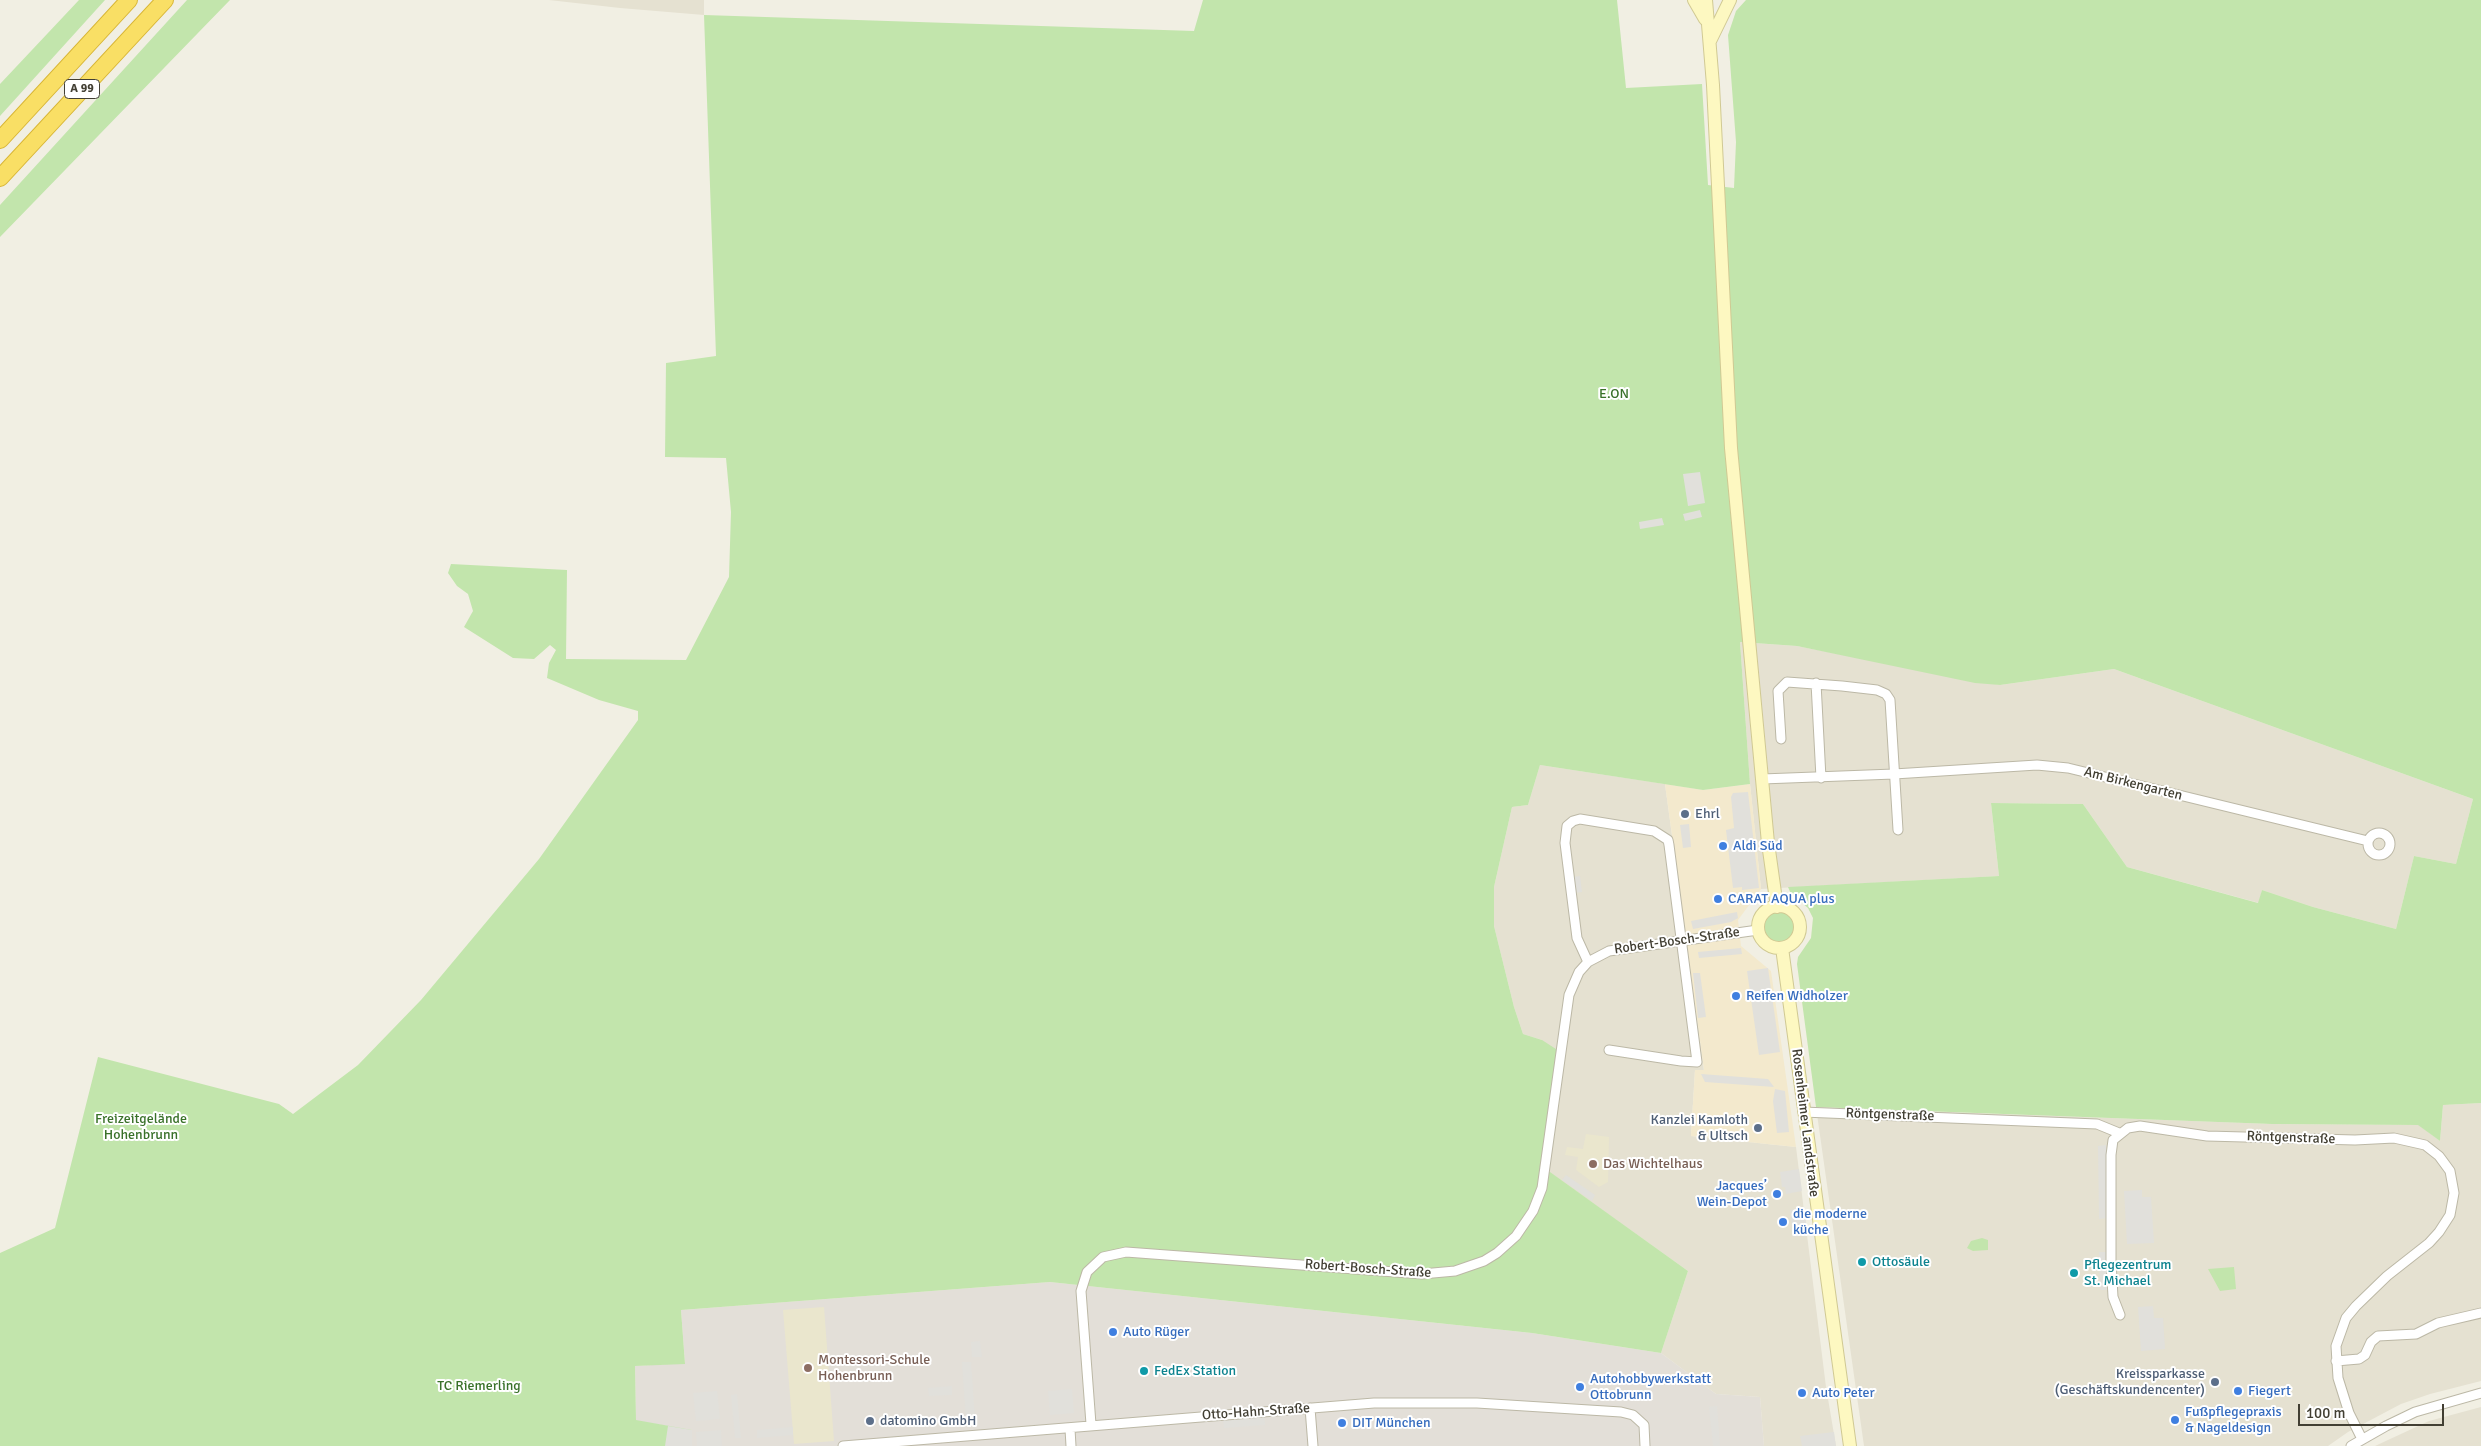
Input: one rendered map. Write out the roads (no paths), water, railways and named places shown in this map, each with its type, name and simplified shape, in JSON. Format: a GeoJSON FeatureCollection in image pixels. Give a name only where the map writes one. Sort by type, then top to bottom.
{"type":"FeatureCollection","features":[{"type":"Feature","properties":{"kind":"highway","name":"A 99"},"geometry":{"type":"LineString","coordinates":[[0,140],[129,0]]}},
{"type":"Feature","properties":{"kind":"highway","name":"A 99"},"geometry":{"type":"LineString","coordinates":[[0,178],[164,0]]}},
{"type":"Feature","properties":{"kind":"main road"},"geometry":{"type":"LineString","coordinates":[[1694,0],[1708,26]]}},
{"type":"Feature","properties":{"kind":"main road"},"geometry":{"type":"LineString","coordinates":[[1706,0],[1710,43],[1731,448],[1754,706],[1776,907]]}},
{"type":"Feature","properties":{"kind":"main road"},"geometry":{"type":"LineString","coordinates":[[1710,43],[1730,0]]}},
{"type":"Feature","properties":{"kind":"main road"},"geometry":{"type":"LineString","coordinates":[[1776,907],[1792,911],[1800,925],[1796,940],[1782,948],[1766,944],[1758,930],[1761,917],[1770,908],[1776,907]]}},
{"type":"Feature","properties":{"kind":"main road","name":"Rosenheimer Landstraße"},"geometry":{"type":"LineString","coordinates":[[1782,948],[1850,1446]]}},
{"type":"Feature","properties":{"kind":"street"},"geometry":{"type":"LineString","coordinates":[[1782,739],[1778,700],[1781,686],[1787,682],[1816,683],[1876,690],[1886,694],[1890,700],[1898,830]]}},
{"type":"Feature","properties":{"kind":"street"},"geometry":{"type":"LineString","coordinates":[[1816,683],[1821,778]]}},
{"type":"Feature","properties":{"kind":"street","name":"Am Birkengarten"},"geometry":{"type":"LineString","coordinates":[[1762,779],[1821,778],[2038,766],[2068,768],[2368,841]]}},
{"type":"Feature","properties":{"kind":"street"},"geometry":{"type":"LineString","coordinates":[[1588,962],[1577,938],[1564,843],[1567,826],[1573,821],[1580,819],[1642,827],[1654,831],[1668,840],[1697,1062],[1682,1062],[1609,1050]]}},
{"type":"Feature","properties":{"kind":"street","name":"Robert-Bosch-Straße"},"geometry":{"type":"LineString","coordinates":[[1091,1424],[1081,1291],[1087,1272],[1103,1257],[1126,1252],[1431,1274],[1469,1267],[1484,1261],[1506,1245],[1533,1211],[1542,1188],[1569,995],[1574,981],[1588,962],[1596,956],[1615,949],[1758,930]]}},
{"type":"Feature","properties":{"kind":"street","name":"Röntgenstraße"},"geometry":{"type":"LineString","coordinates":[[1803,1112],[2098,1124],[2119,1133],[2128,1128],[2140,1126],[2207,1136],[2355,1140],[2399,1138],[2425,1145],[2439,1156],[2450,1172],[2454,1186],[2452,1208],[2445,1224],[2423,1248],[2387,1276],[2346,1318],[2338,1339],[2336,1361],[2342,1392],[2362,1439]]}},
{"type":"Feature","properties":{"kind":"street"},"geometry":{"type":"LineString","coordinates":[[2119,1133],[2113,1140],[2110,1206],[2113,1297],[2120,1315]]}},
{"type":"Feature","properties":{"kind":"street"},"geometry":{"type":"LineString","coordinates":[[2336,1361],[2359,1359],[2365,1355],[2371,1342],[2378,1336],[2416,1334],[2438,1323],[2481,1313]]}},
{"type":"Feature","properties":{"kind":"street"},"geometry":{"type":"LineString","coordinates":[[2351,1446],[2415,1412],[2481,1393]]}},
{"type":"Feature","properties":{"kind":"street","name":"Otto-Hahn-Straße"},"geometry":{"type":"LineString","coordinates":[[843,1446],[1070,1428],[1091,1424],[1374,1403],[1477,1402],[1621,1412],[1633,1415],[1644,1425],[1645,1446]]}},
{"type":"Feature","properties":{"kind":"street"},"geometry":{"type":"LineString","coordinates":[[1310,1408],[1314,1446]]}},
{"type":"Feature","properties":{"kind":"street"},"geometry":{"type":"LineString","coordinates":[[1070,1428],[1071,1446]]}},
{"type":"Feature","properties":{"kind":"place","name":"Ehrl"},"geometry":{"type":"Point","coordinates":[1685,814]}},
{"type":"Feature","properties":{"kind":"place","name":"Aldi Süd"},"geometry":{"type":"Point","coordinates":[1723,846]}},
{"type":"Feature","properties":{"kind":"place","name":"CARAT AQUA plus"},"geometry":{"type":"Point","coordinates":[1718,899]}},
{"type":"Feature","properties":{"kind":"place","name":"Reifen Widholzer"},"geometry":{"type":"Point","coordinates":[1736,996]}},
{"type":"Feature","properties":{"kind":"place","name":"Kanzlei Kamloth & Ultsch"},"geometry":{"type":"Point","coordinates":[1758,1128]}},
{"type":"Feature","properties":{"kind":"place","name":"Das Wichtelhaus"},"geometry":{"type":"Point","coordinates":[1593,1164]}},
{"type":"Feature","properties":{"kind":"place","name":"Jacques’ Wein-Depot"},"geometry":{"type":"Point","coordinates":[1777,1194]}},
{"type":"Feature","properties":{"kind":"place","name":"die moderne küche"},"geometry":{"type":"Point","coordinates":[1783,1222]}},
{"type":"Feature","properties":{"kind":"place","name":"Ottosäule"},"geometry":{"type":"Point","coordinates":[1862,1262]}},
{"type":"Feature","properties":{"kind":"place","name":"Pflegezentrum St. Michael"},"geometry":{"type":"Point","coordinates":[2074,1273]}},
{"type":"Feature","properties":{"kind":"place","name":"Auto Rüger"},"geometry":{"type":"Point","coordinates":[1113,1332]}},
{"type":"Feature","properties":{"kind":"place","name":"Montessori-Schule Hohenbrunn"},"geometry":{"type":"Point","coordinates":[808,1368]}},
{"type":"Feature","properties":{"kind":"place","name":"FedEx Station"},"geometry":{"type":"Point","coordinates":[1144,1371]}},
{"type":"Feature","properties":{"kind":"place","name":"Kreissparkasse (Geschäftskundencenter)"},"geometry":{"type":"Point","coordinates":[2215,1382]}},
{"type":"Feature","properties":{"kind":"place","name":"Autohobbywerkstatt Ottobrunn"},"geometry":{"type":"Point","coordinates":[1580,1387]}},
{"type":"Feature","properties":{"kind":"place","name":"Fiegert"},"geometry":{"type":"Point","coordinates":[2238,1391]}},
{"type":"Feature","properties":{"kind":"place","name":"Auto Peter"},"geometry":{"type":"Point","coordinates":[1802,1393]}},
{"type":"Feature","properties":{"kind":"place","name":"Fußpflegepraxis & Nageldesign"},"geometry":{"type":"Point","coordinates":[2175,1420]}},
{"type":"Feature","properties":{"kind":"place","name":"datomino GmbH"},"geometry":{"type":"Point","coordinates":[870,1421]}},
{"type":"Feature","properties":{"kind":"place","name":"DIT München"},"geometry":{"type":"Point","coordinates":[1342,1423]}},
{"type":"Feature","properties":{"kind":"park label","name":"E.ON"},"geometry":{"type":"Point","coordinates":[1614,394]}},
{"type":"Feature","properties":{"kind":"park label","name":"Freizeitgelände Hohenbrunn"},"geometry":{"type":"Point","coordinates":[141,1128]}},
{"type":"Feature","properties":{"kind":"park label","name":"TC Riemerling"},"geometry":{"type":"Point","coordinates":[479,1386]}}]}
